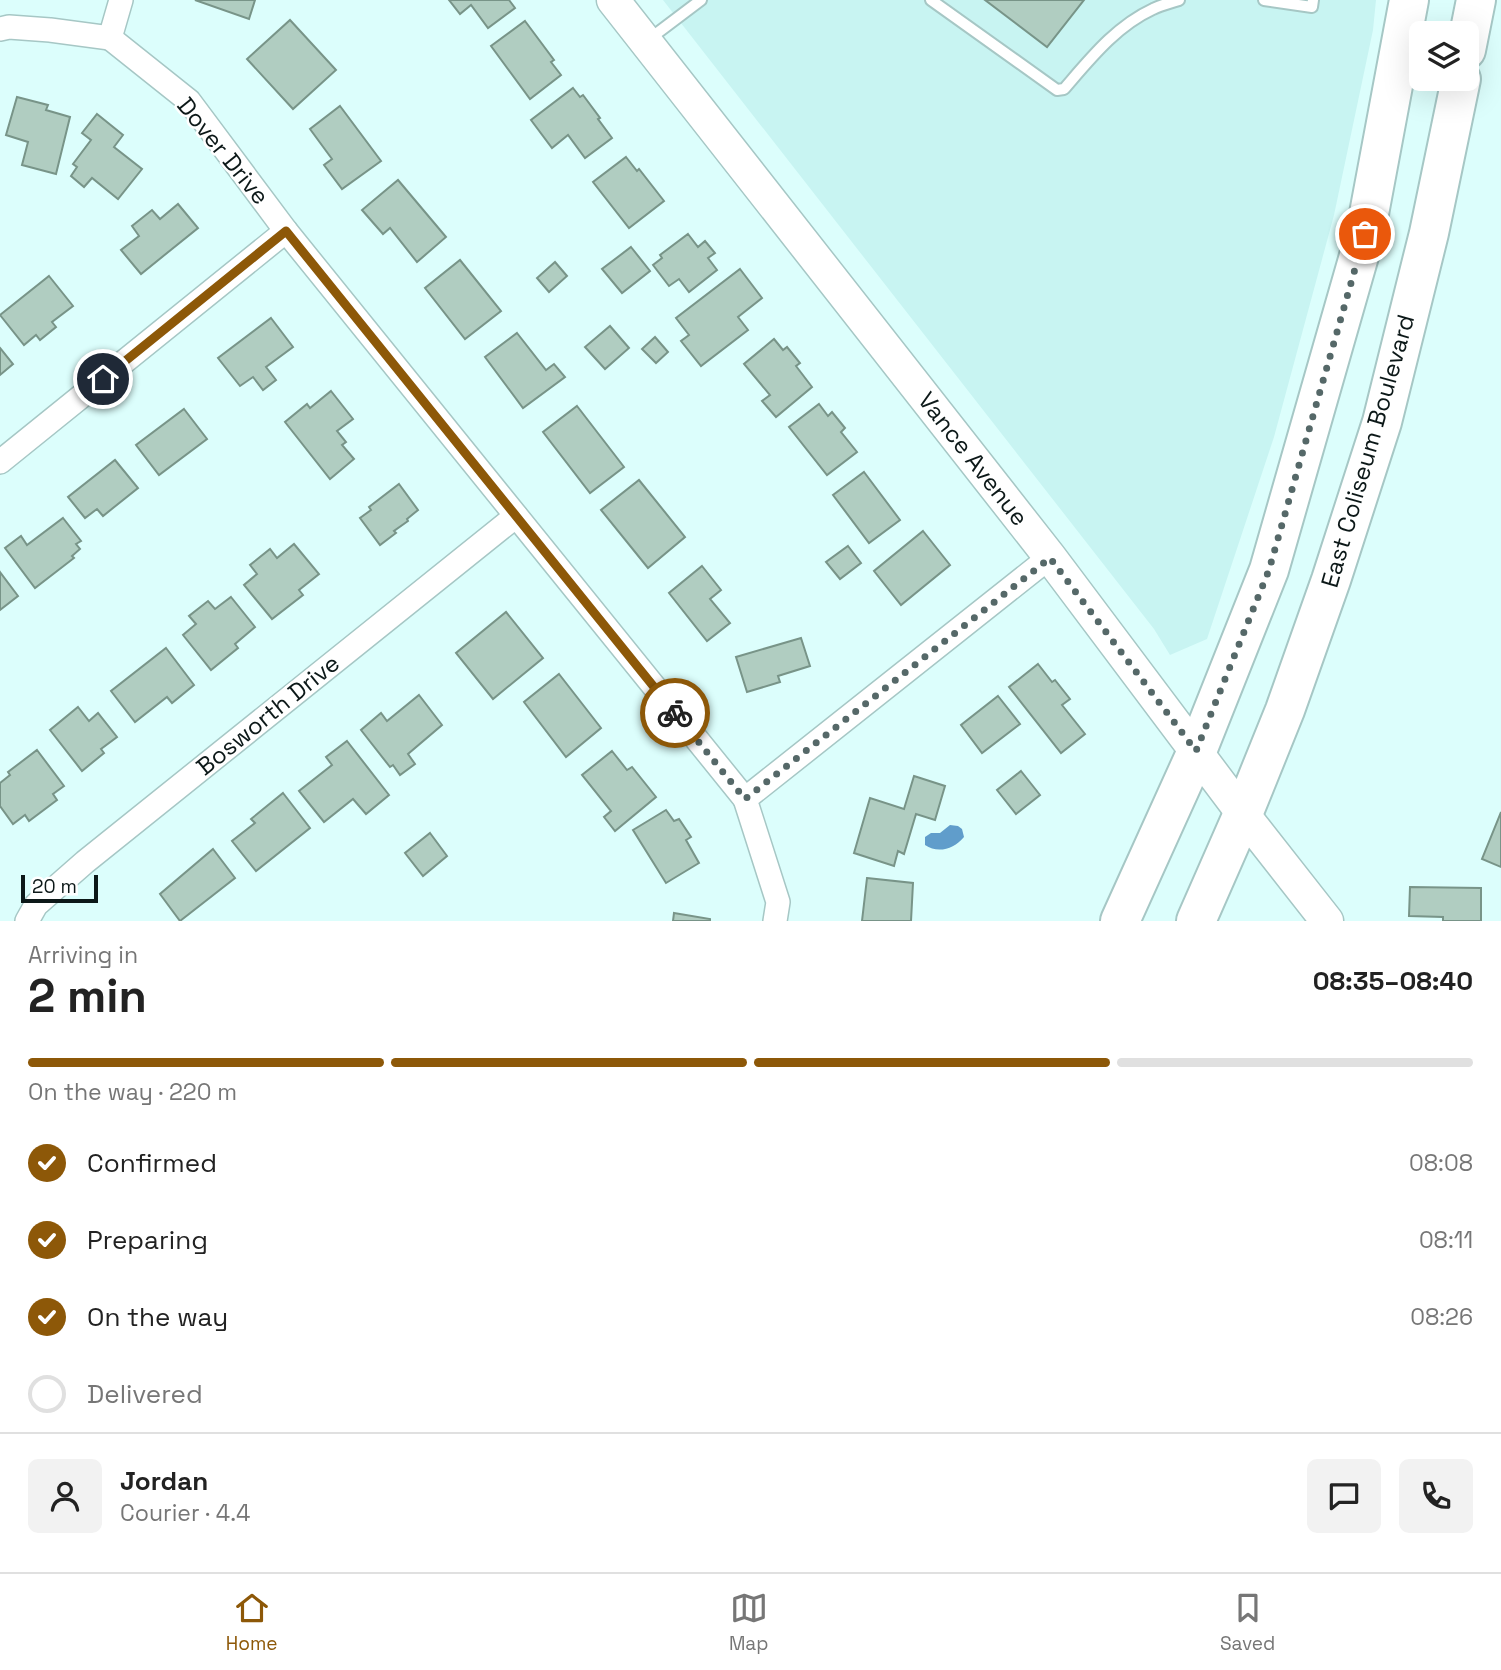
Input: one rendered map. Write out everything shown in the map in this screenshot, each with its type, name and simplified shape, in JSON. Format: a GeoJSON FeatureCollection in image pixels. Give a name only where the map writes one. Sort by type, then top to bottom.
{"type":"FeatureCollection","features":[{"type":"Feature","properties":{"kind":"highway"},"geometry":{"type":"LineString","coordinates":[[1120,921],[1196,751],[1269,570],[1365,234],[1409,0]]}},
{"type":"Feature","properties":{"kind":"highway"},"geometry":{"type":"LineString","coordinates":[[1472,21],[1476,0]]}},
{"type":"Feature","properties":{"kind":"highway","name":"East Coliseum Boulevard"},"geometry":{"type":"LineString","coordinates":[[1196,921],[1285,710],[1382,422],[1429,233],[1459,91]]}},
{"type":"Feature","properties":{"kind":"street"},"geometry":{"type":"LineString","coordinates":[[0,29],[9,27],[50,30],[110,38],[121,0]]}},
{"type":"Feature","properties":{"kind":"street","name":"Vance Avenue"},"geometry":{"type":"LineString","coordinates":[[613,0],[1050,558],[1327,921]]}},
{"type":"Feature","properties":{"kind":"street","name":"Dover Drive"},"geometry":{"type":"LineString","coordinates":[[110,38],[189,101],[286,231],[745,799]]}},
{"type":"Feature","properties":{"kind":"street"},"geometry":{"type":"LineString","coordinates":[[0,462],[286,231]]}},
{"type":"Feature","properties":{"kind":"street","name":"Bosworth Drive"},"geometry":{"type":"LineString","coordinates":[[27,921],[36,905],[85,862],[516,516]]}},
{"type":"Feature","properties":{"kind":"street"},"geometry":{"type":"LineString","coordinates":[[775,921],[778,902],[745,799],[1050,558]]}},
{"type":"Feature","properties":{"kind":"lane"},"geometry":{"type":"LineString","coordinates":[[646,42],[701,0]]}},
{"type":"Feature","properties":{"kind":"lane"},"geometry":{"type":"LineString","coordinates":[[931,0],[1056,90],[1064,89],[1099,48],[1129,22],[1153,9],[1179,0]]}},
{"type":"Feature","properties":{"kind":"lane"},"geometry":{"type":"LineString","coordinates":[[1265,0],[1312,7],[1313,0]]}},
{"type":"Feature","properties":{"kind":"shaded area"},"geometry":{"type":"Polygon","coordinates":[[[663,0],[1376,0],[1373,30],[1334,215],[1274,437],[1207,639],[1170,655],[1154,629],[663,0]]]}},
{"type":"Feature","properties":{"kind":"water"},"geometry":{"type":"Polygon","coordinates":[[[950,825],[962,829],[964,837],[960,841],[940,850],[925,845],[925,837],[931,833],[940,833],[950,825]]]}},
{"type":"Feature","properties":{"kind":"building"},"geometry":{"type":"Polygon","coordinates":[[[195,0],[255,0],[249,19],[195,0]]]}},
{"type":"Feature","properties":{"kind":"building"},"geometry":{"type":"Polygon","coordinates":[[[449,0],[509,0],[515,8],[488,28],[471,5],[460,14],[449,0]]]}},
{"type":"Feature","properties":{"kind":"building"},"geometry":{"type":"Polygon","coordinates":[[[985,0],[1084,0],[1047,47],[985,0]]]}},
{"type":"Feature","properties":{"kind":"building"},"geometry":{"type":"Polygon","coordinates":[[[290,20],[336,70],[293,109],[247,59],[290,20]]]}},
{"type":"Feature","properties":{"kind":"building"},"geometry":{"type":"Polygon","coordinates":[[[525,21],[554,60],[551,62],[561,75],[530,99],[491,46],[525,21]]]}},
{"type":"Feature","properties":{"kind":"building"},"geometry":{"type":"Polygon","coordinates":[[[573,88],[580,97],[583,95],[612,138],[585,158],[568,135],[552,148],[531,120],[573,88]]]}},
{"type":"Feature","properties":{"kind":"building"},"geometry":{"type":"Polygon","coordinates":[[[17,97],[48,105],[46,110],[70,117],[56,174],[22,165],[28,142],[6,135],[17,97]]]}},
{"type":"Feature","properties":{"kind":"building"},"geometry":{"type":"Polygon","coordinates":[[[340,106],[381,161],[342,189],[324,165],[332,159],[310,129],[340,106]]]}},
{"type":"Feature","properties":{"kind":"building"},"geometry":{"type":"Polygon","coordinates":[[[97,114],[123,135],[114,147],[142,169],[118,199],[92,178],[84,187],[71,176],[77,167],[73,164],[91,140],[82,133],[97,114]]]}},
{"type":"Feature","properties":{"kind":"building"},"geometry":{"type":"Polygon","coordinates":[[[626,157],[664,201],[629,228],[593,182],[626,157]]]}},
{"type":"Feature","properties":{"kind":"building"},"geometry":{"type":"Polygon","coordinates":[[[398,180],[446,237],[417,262],[390,228],[383,234],[362,210],[398,180]]]}},
{"type":"Feature","properties":{"kind":"building"},"geometry":{"type":"Polygon","coordinates":[[[178,204],[198,228],[141,274],[121,250],[139,236],[132,226],[152,210],[160,219],[178,204]]]}},
{"type":"Feature","properties":{"kind":"building"},"geometry":{"type":"Polygon","coordinates":[[[688,234],[698,247],[705,241],[715,253],[708,258],[717,270],[689,292],[679,279],[669,286],[653,265],[662,258],[660,255],[688,234]]]}},
{"type":"Feature","properties":{"kind":"building"},"geometry":{"type":"Polygon","coordinates":[[[631,247],[650,271],[622,293],[602,269],[631,247]]]}},
{"type":"Feature","properties":{"kind":"building"},"geometry":{"type":"Polygon","coordinates":[[[460,260],[501,311],[465,339],[425,288],[460,260]]]}},
{"type":"Feature","properties":{"kind":"building"},"geometry":{"type":"Polygon","coordinates":[[[555,262],[567,276],[549,292],[537,278],[555,262]]]}},
{"type":"Feature","properties":{"kind":"building"},"geometry":{"type":"Polygon","coordinates":[[[740,269],[762,298],[738,317],[748,330],[701,366],[681,341],[689,335],[676,318],[740,269]]]}},
{"type":"Feature","properties":{"kind":"building"},"geometry":{"type":"Polygon","coordinates":[[[49,276],[73,306],[52,322],[56,327],[40,340],[36,335],[24,345],[0,315],[49,276]]]}},
{"type":"Feature","properties":{"kind":"building"},"geometry":{"type":"Polygon","coordinates":[[[271,318],[293,347],[266,367],[276,380],[263,390],[253,377],[240,386],[218,358],[271,318]]]}},
{"type":"Feature","properties":{"kind":"building"},"geometry":{"type":"Polygon","coordinates":[[[610,326],[629,348],[605,369],[585,347],[610,326]]]}},
{"type":"Feature","properties":{"kind":"building"},"geometry":{"type":"Polygon","coordinates":[[[517,333],[546,370],[554,364],[565,377],[523,408],[485,357],[517,333]]]}},
{"type":"Feature","properties":{"kind":"building"},"geometry":{"type":"Polygon","coordinates":[[[655,337],[668,352],[656,363],[642,349],[655,337]]]}},
{"type":"Feature","properties":{"kind":"building"},"geometry":{"type":"Polygon","coordinates":[[[774,339],[783,350],[787,347],[800,363],[796,366],[812,387],[776,417],[762,401],[770,395],[744,364],[774,339]]]}},
{"type":"Feature","properties":{"kind":"building"},"geometry":{"type":"Polygon","coordinates":[[[0,348],[13,364],[0,375],[0,348]]]}},
{"type":"Feature","properties":{"kind":"building"},"geometry":{"type":"Polygon","coordinates":[[[331,391],[353,419],[337,431],[346,442],[342,445],[354,459],[330,479],[285,422],[307,404],[310,408],[331,391]]]}},
{"type":"Feature","properties":{"kind":"building"},"geometry":{"type":"Polygon","coordinates":[[[819,404],[828,416],[832,412],[845,428],[841,432],[857,452],[827,475],[789,427],[819,404]]]}},
{"type":"Feature","properties":{"kind":"building"},"geometry":{"type":"Polygon","coordinates":[[[577,406],[624,467],[590,493],[543,432],[577,406]]]}},
{"type":"Feature","properties":{"kind":"building"},"geometry":{"type":"Polygon","coordinates":[[[184,409],[207,439],[159,475],[136,445],[184,409]]]}},
{"type":"Feature","properties":{"kind":"building"},"geometry":{"type":"Polygon","coordinates":[[[115,460],[138,488],[103,516],[97,509],[85,518],[68,497],[115,460]]]}},
{"type":"Feature","properties":{"kind":"building"},"geometry":{"type":"Polygon","coordinates":[[[864,472],[900,520],[869,543],[833,495],[864,472]]]}},
{"type":"Feature","properties":{"kind":"building"},"geometry":{"type":"Polygon","coordinates":[[[639,480],[685,537],[648,568],[601,510],[639,480]]]}},
{"type":"Feature","properties":{"kind":"building"},"geometry":{"type":"Polygon","coordinates":[[[399,484],[418,510],[380,545],[360,518],[371,510],[369,507],[399,484]]]}},
{"type":"Feature","properties":{"kind":"building"},"geometry":{"type":"Polygon","coordinates":[[[63,518],[81,541],[76,544],[80,549],[72,556],[74,558],[35,588],[5,548],[21,536],[27,545],[63,518]]]}},
{"type":"Feature","properties":{"kind":"building"},"geometry":{"type":"Polygon","coordinates":[[[923,531],[950,565],[901,605],[874,571],[923,531]]]}},
{"type":"Feature","properties":{"kind":"building"},"geometry":{"type":"Polygon","coordinates":[[[294,544],[319,574],[299,590],[303,595],[272,619],[244,585],[257,574],[250,565],[270,549],[277,558],[294,544]]]}},
{"type":"Feature","properties":{"kind":"building"},"geometry":{"type":"Polygon","coordinates":[[[848,546],[861,563],[840,579],[826,562],[848,546]]]}},
{"type":"Feature","properties":{"kind":"building"},"geometry":{"type":"Polygon","coordinates":[[[702,566],[721,590],[710,599],[730,623],[707,641],[669,593],[702,566]]]}},
{"type":"Feature","properties":{"kind":"building"},"geometry":{"type":"Polygon","coordinates":[[[0,572],[18,596],[0,610],[0,572]]]}},
{"type":"Feature","properties":{"kind":"building"},"geometry":{"type":"Polygon","coordinates":[[[231,597],[255,627],[235,644],[238,648],[211,670],[183,635],[196,624],[189,616],[208,601],[215,609],[231,597]]]}},
{"type":"Feature","properties":{"kind":"building"},"geometry":{"type":"Polygon","coordinates":[[[506,612],[543,658],[493,699],[456,653],[506,612]]]}},
{"type":"Feature","properties":{"kind":"building"},"geometry":{"type":"Polygon","coordinates":[[[801,638],[810,666],[778,676],[780,682],[747,692],[736,657],[801,638]]]}},
{"type":"Feature","properties":{"kind":"building"},"geometry":{"type":"Polygon","coordinates":[[[166,648],[194,685],[172,703],[167,697],[135,722],[111,691],[166,648]]]}},
{"type":"Feature","properties":{"kind":"building"},"geometry":{"type":"Polygon","coordinates":[[[1038,664],[1070,699],[1062,705],[1085,734],[1061,753],[1009,687],[1038,664]]]}},
{"type":"Feature","properties":{"kind":"building"},"geometry":{"type":"Polygon","coordinates":[[[559,674],[601,728],[566,757],[524,702],[559,674]]]}},
{"type":"Feature","properties":{"kind":"building"},"geometry":{"type":"Polygon","coordinates":[[[419,695],[442,725],[408,754],[415,764],[400,775],[393,765],[390,767],[361,730],[381,713],[387,721],[419,695]]]}},
{"type":"Feature","properties":{"kind":"building"},"geometry":{"type":"Polygon","coordinates":[[[998,696],[1020,724],[982,753],[961,725],[998,696]]]}},
{"type":"Feature","properties":{"kind":"building"},"geometry":{"type":"Polygon","coordinates":[[[78,707],[89,721],[98,713],[117,737],[101,749],[104,753],[82,771],[50,730],[78,707]]]}},
{"type":"Feature","properties":{"kind":"building"},"geometry":{"type":"Polygon","coordinates":[[[347,741],[389,795],[366,814],[353,799],[324,822],[299,791],[332,765],[326,757],[347,741]]]}},
{"type":"Feature","properties":{"kind":"building"},"geometry":{"type":"Polygon","coordinates":[[[37,750],[64,786],[53,794],[57,800],[29,821],[25,815],[13,824],[0,806],[0,783],[10,775],[8,772],[37,750]]]}},
{"type":"Feature","properties":{"kind":"building"},"geometry":{"type":"Polygon","coordinates":[[[612,751],[627,770],[632,767],[656,797],[615,831],[604,817],[611,811],[582,775],[612,751]]]}},
{"type":"Feature","properties":{"kind":"building"},"geometry":{"type":"Polygon","coordinates":[[[1021,771],[1040,795],[1016,814],[997,790],[1021,771]]]}},
{"type":"Feature","properties":{"kind":"building"},"geometry":{"type":"Polygon","coordinates":[[[914,776],[945,786],[935,820],[916,814],[904,854],[898,851],[894,866],[854,853],[870,798],[904,809],[914,776]]]}},
{"type":"Feature","properties":{"kind":"building"},"geometry":{"type":"Polygon","coordinates":[[[283,793],[310,828],[256,871],[232,841],[255,823],[251,819],[283,793]]]}},
{"type":"Feature","properties":{"kind":"building"},"geometry":{"type":"Polygon","coordinates":[[[666,810],[674,821],[679,819],[691,837],[686,840],[699,863],[666,883],[633,830],[666,810]]]}},
{"type":"Feature","properties":{"kind":"building"},"geometry":{"type":"Polygon","coordinates":[[[1501,812],[1501,867],[1482,859],[1501,812]]]}},
{"type":"Feature","properties":{"kind":"building"},"geometry":{"type":"Polygon","coordinates":[[[430,833],[447,856],[423,876],[405,853],[430,833]]]}},
{"type":"Feature","properties":{"kind":"building"},"geometry":{"type":"Polygon","coordinates":[[[213,849],[235,878],[180,921],[160,894],[213,849]]]}},
{"type":"Feature","properties":{"kind":"building"},"geometry":{"type":"Polygon","coordinates":[[[867,878],[913,883],[911,921],[862,921],[867,878]]]}},
{"type":"Feature","properties":{"kind":"building"},"geometry":{"type":"Polygon","coordinates":[[[1410,887],[1481,888],[1481,921],[1443,921],[1443,917],[1409,916],[1410,887]]]}},
{"type":"Feature","properties":{"kind":"building"},"geometry":{"type":"Polygon","coordinates":[[[674,913],[710,919],[710,921],[673,921],[674,913]]]}},
{"type":"Feature","properties":{"kind":"way so far"},"geometry":{"type":"LineString","coordinates":[[675,713],[745,799],[1050,558],[1196,751],[1269,570],[1365,234]]}},
{"type":"Feature","properties":{"kind":"route"},"geometry":{"type":"LineString","coordinates":[[103,379],[286,231],[675,713]]}}]}
